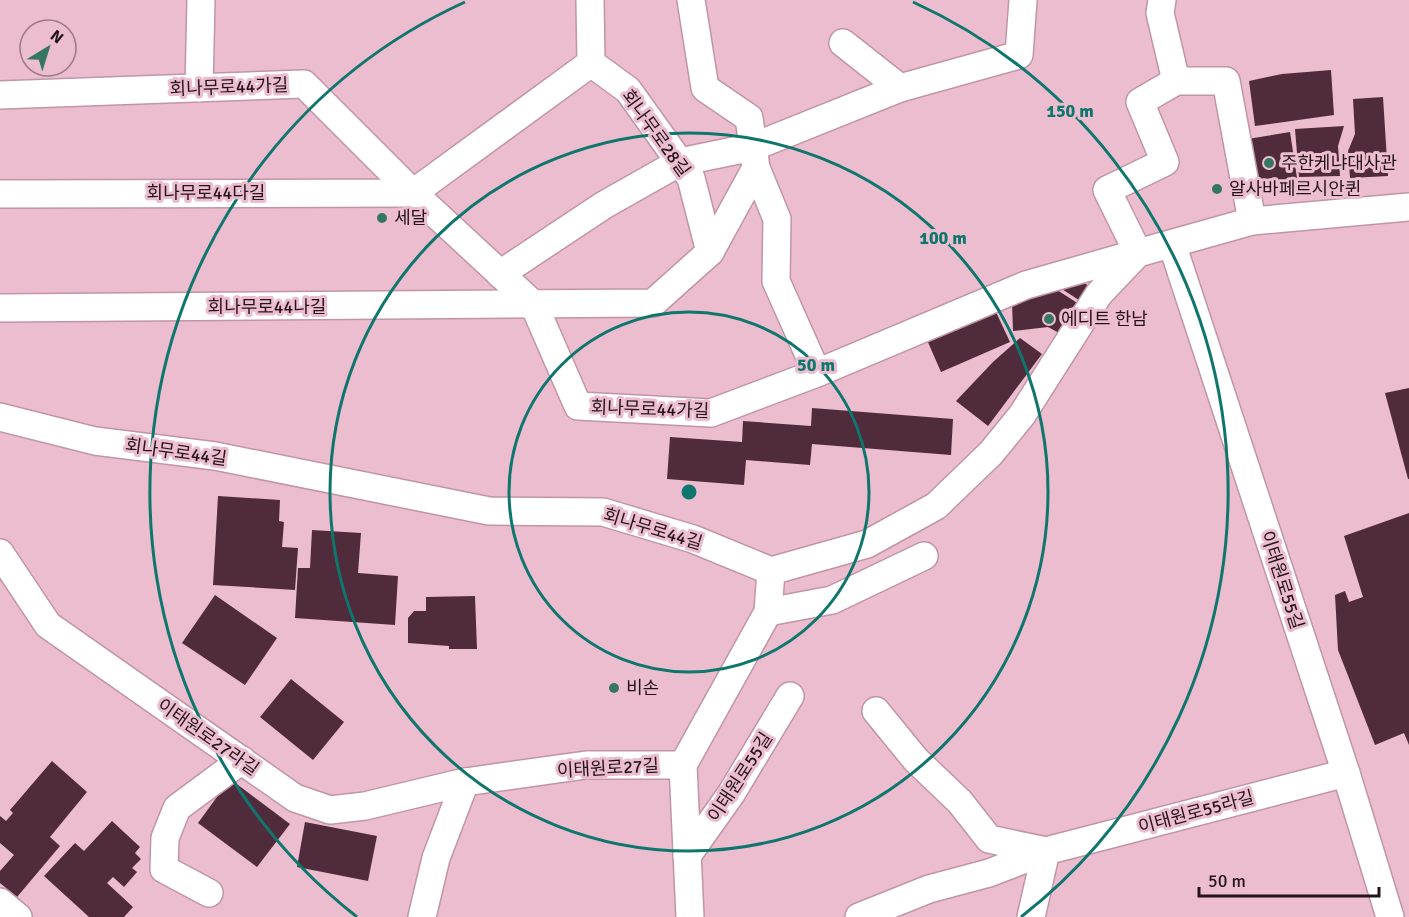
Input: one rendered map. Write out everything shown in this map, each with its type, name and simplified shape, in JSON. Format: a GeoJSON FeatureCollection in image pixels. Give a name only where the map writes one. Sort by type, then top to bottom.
{"type":"FeatureCollection","features":[{"type":"Feature","properties":{"kind":"street"},"geometry":{"type":"LineString","coordinates":[[200,88],[201,0]]}},
{"type":"Feature","properties":{"kind":"street"},"geometry":{"type":"LineString","coordinates":[[413,193],[591,63],[590,0]]}},
{"type":"Feature","properties":{"kind":"street"},"geometry":{"type":"LineString","coordinates":[[691,0],[705,88],[749,118],[754,157],[777,219],[776,281],[818,373]]}},
{"type":"Feature","properties":{"kind":"street"},"geometry":{"type":"LineString","coordinates":[[500,274],[604,205],[680,162],[754,157],[900,88],[1019,55],[1023,0]]}},
{"type":"Feature","properties":{"kind":"street"},"geometry":{"type":"LineString","coordinates":[[1162,0],[1160,13],[1176,81]]}},
{"type":"Feature","properties":{"kind":"street"},"geometry":{"type":"LineString","coordinates":[[843,43],[900,88]]}},
{"type":"Feature","properties":{"kind":"street","name":"회나무로28길"},"geometry":{"type":"LineString","coordinates":[[591,63],[628,90],[691,178],[710,252]]}},
{"type":"Feature","properties":{"kind":"street"},"geometry":{"type":"LineString","coordinates":[[1138,253],[1107,190],[1165,162],[1140,102],[1176,81],[1226,81],[1252,221]]}},
{"type":"Feature","properties":{"kind":"street","name":"회나무로44가길"},"geometry":{"type":"LineString","coordinates":[[0,95],[304,84],[413,193],[534,305],[578,406],[711,413],[818,373],[1026,285],[1138,253]]}},
{"type":"Feature","properties":{"kind":"street"},"geometry":{"type":"LineString","coordinates":[[534,305],[653,303],[710,252],[754,157]]}},
{"type":"Feature","properties":{"kind":"street","name":"회나무로44다길"},"geometry":{"type":"LineString","coordinates":[[0,194],[413,193]]}},
{"type":"Feature","properties":{"kind":"street"},"geometry":{"type":"LineString","coordinates":[[771,571],[867,544],[936,506],[991,453],[1022,415],[1099,294],[1138,253],[1252,221],[1409,207]]}},
{"type":"Feature","properties":{"kind":"street","name":"이태원로55길"},"geometry":{"type":"LineString","coordinates":[[1172,244],[1346,773],[1390,917]]}},
{"type":"Feature","properties":{"kind":"street","name":"회나무로44나길"},"geometry":{"type":"LineString","coordinates":[[0,308],[534,305]]}},
{"type":"Feature","properties":{"kind":"street","name":"회나무로44길"},"geometry":{"type":"LineString","coordinates":[[0,417],[95,441],[215,456],[489,511],[603,512],[693,540],[771,571]]}},
{"type":"Feature","properties":{"kind":"street","name":"이태원로27라길"},"geometry":{"type":"LineString","coordinates":[[0,553],[48,626],[296,798],[330,810],[365,806],[465,782]]}},
{"type":"Feature","properties":{"kind":"street"},"geometry":{"type":"LineString","coordinates":[[768,612],[832,600],[924,556]]}},
{"type":"Feature","properties":{"kind":"street","name":"이태원로27길"},"geometry":{"type":"LineString","coordinates":[[465,782],[586,765],[683,765],[768,612],[771,571]]}},
{"type":"Feature","properties":{"kind":"street","name":"이태원로55길"},"geometry":{"type":"LineString","coordinates":[[687,856],[731,794],[790,696]]}},
{"type":"Feature","properties":{"kind":"street","name":"이태원로55라길"},"geometry":{"type":"LineString","coordinates":[[876,711],[916,760],[960,802],[988,838],[1046,851],[1346,773]]}},
{"type":"Feature","properties":{"kind":"street"},"geometry":{"type":"LineString","coordinates":[[209,893],[164,868],[165,837],[177,808],[242,760]]}},
{"type":"Feature","properties":{"kind":"street","name":"이태원로55길"},"geometry":{"type":"LineString","coordinates":[[683,765],[690,917]]}},
{"type":"Feature","properties":{"kind":"street"},"geometry":{"type":"LineString","coordinates":[[422,917],[436,858],[465,782]]}},
{"type":"Feature","properties":{"kind":"street"},"geometry":{"type":"LineString","coordinates":[[859,917],[929,889],[989,873],[1046,851]]}},
{"type":"Feature","properties":{"kind":"street"},"geometry":{"type":"LineString","coordinates":[[1031,917],[1046,851]]}},
{"type":"Feature","properties":{"kind":"street"},"geometry":{"type":"LineString","coordinates":[[0,902],[18,917]]}},
{"type":"Feature","properties":{"kind":"building"},"geometry":{"type":"Polygon","coordinates":[[[1331,70],[1334,115],[1255,126],[1249,81],[1282,74],[1331,70]]]}},
{"type":"Feature","properties":{"kind":"building"},"geometry":{"type":"Polygon","coordinates":[[[1383,97],[1388,176],[1350,178],[1348,151],[1355,134],[1353,99],[1383,97]]]}},
{"type":"Feature","properties":{"kind":"building"},"geometry":{"type":"Polygon","coordinates":[[[1344,126],[1338,146],[1340,176],[1299,177],[1295,129],[1344,126]]]}},
{"type":"Feature","properties":{"kind":"building"},"geometry":{"type":"Polygon","coordinates":[[[1290,132],[1297,178],[1255,185],[1248,139],[1290,132]]]}},
{"type":"Feature","properties":{"kind":"building"},"geometry":{"type":"Polygon","coordinates":[[[1072,276],[1094,289],[1085,304],[1054,284],[1072,276]]]}},
{"type":"Feature","properties":{"kind":"building"},"geometry":{"type":"Polygon","coordinates":[[[1054,288],[1082,306],[1063,335],[1048,327],[1013,331],[1012,302],[1054,288]]]}},
{"type":"Feature","properties":{"kind":"building"},"geometry":{"type":"Polygon","coordinates":[[[995,310],[1010,342],[941,372],[927,340],[995,310]]]}},
{"type":"Feature","properties":{"kind":"building"},"geometry":{"type":"Polygon","coordinates":[[[1020,338],[1042,354],[988,426],[956,401],[993,362],[1020,338]]]}},
{"type":"Feature","properties":{"kind":"building"},"geometry":{"type":"Polygon","coordinates":[[[1409,388],[1409,479],[1408,479],[1385,393],[1409,388]]]}},
{"type":"Feature","properties":{"kind":"building"},"geometry":{"type":"Polygon","coordinates":[[[812,408],[953,419],[951,455],[812,444],[810,465],[746,460],[744,485],[667,479],[670,437],[742,442],[743,421],[811,426],[812,408]]]}},
{"type":"Feature","properties":{"kind":"building"},"geometry":{"type":"Polygon","coordinates":[[[218,496],[280,500],[279,521],[284,522],[282,547],[298,548],[295,590],[213,585],[218,496]]]}},
{"type":"Feature","properties":{"kind":"building"},"geometry":{"type":"Polygon","coordinates":[[[1409,513],[1409,745],[1404,733],[1375,745],[1338,650],[1335,595],[1345,591],[1349,602],[1363,597],[1344,536],[1409,513]]]}},
{"type":"Feature","properties":{"kind":"building"},"geometry":{"type":"Polygon","coordinates":[[[312,530],[361,533],[358,573],[398,576],[395,625],[295,618],[298,568],[310,568],[312,530]]]}},
{"type":"Feature","properties":{"kind":"building"},"geometry":{"type":"Polygon","coordinates":[[[215,595],[277,638],[245,685],[182,643],[215,595]]]}},
{"type":"Feature","properties":{"kind":"building"},"geometry":{"type":"Polygon","coordinates":[[[475,596],[477,649],[449,649],[449,646],[408,643],[408,618],[414,611],[426,611],[426,597],[475,596]]]}},
{"type":"Feature","properties":{"kind":"building"},"geometry":{"type":"Polygon","coordinates":[[[291,679],[344,722],[313,760],[260,717],[291,679]]]}},
{"type":"Feature","properties":{"kind":"building"},"geometry":{"type":"Polygon","coordinates":[[[52,761],[87,792],[50,837],[60,846],[17,897],[0,883],[0,871],[14,855],[0,843],[0,816],[6,821],[13,813],[10,810],[52,761]]]}},
{"type":"Feature","properties":{"kind":"building"},"geometry":{"type":"Polygon","coordinates":[[[230,779],[290,824],[257,867],[198,823],[230,779]]]}},
{"type":"Feature","properties":{"kind":"building"},"geometry":{"type":"Polygon","coordinates":[[[112,821],[140,847],[135,853],[141,859],[132,868],[137,872],[124,887],[113,877],[107,883],[133,907],[124,917],[89,917],[44,876],[75,843],[84,851],[112,821]]]}},
{"type":"Feature","properties":{"kind":"building"},"geometry":{"type":"Polygon","coordinates":[[[305,822],[377,836],[368,881],[297,867],[305,822]]]}},
{"type":"Feature","properties":{"kind":"place","name":"주한케냐대사관"},"geometry":{"type":"Point","coordinates":[1269,163]}},
{"type":"Feature","properties":{"kind":"place","name":"알사바페르시안퀸"},"geometry":{"type":"Point","coordinates":[1217,189]}},
{"type":"Feature","properties":{"kind":"place","name":"세달"},"geometry":{"type":"Point","coordinates":[382,218]}},
{"type":"Feature","properties":{"kind":"place","name":"에디트 한남"},"geometry":{"type":"Point","coordinates":[1049,319]}},
{"type":"Feature","properties":{"kind":"place","name":"비손"},"geometry":{"type":"Point","coordinates":[614,688]}}]}
